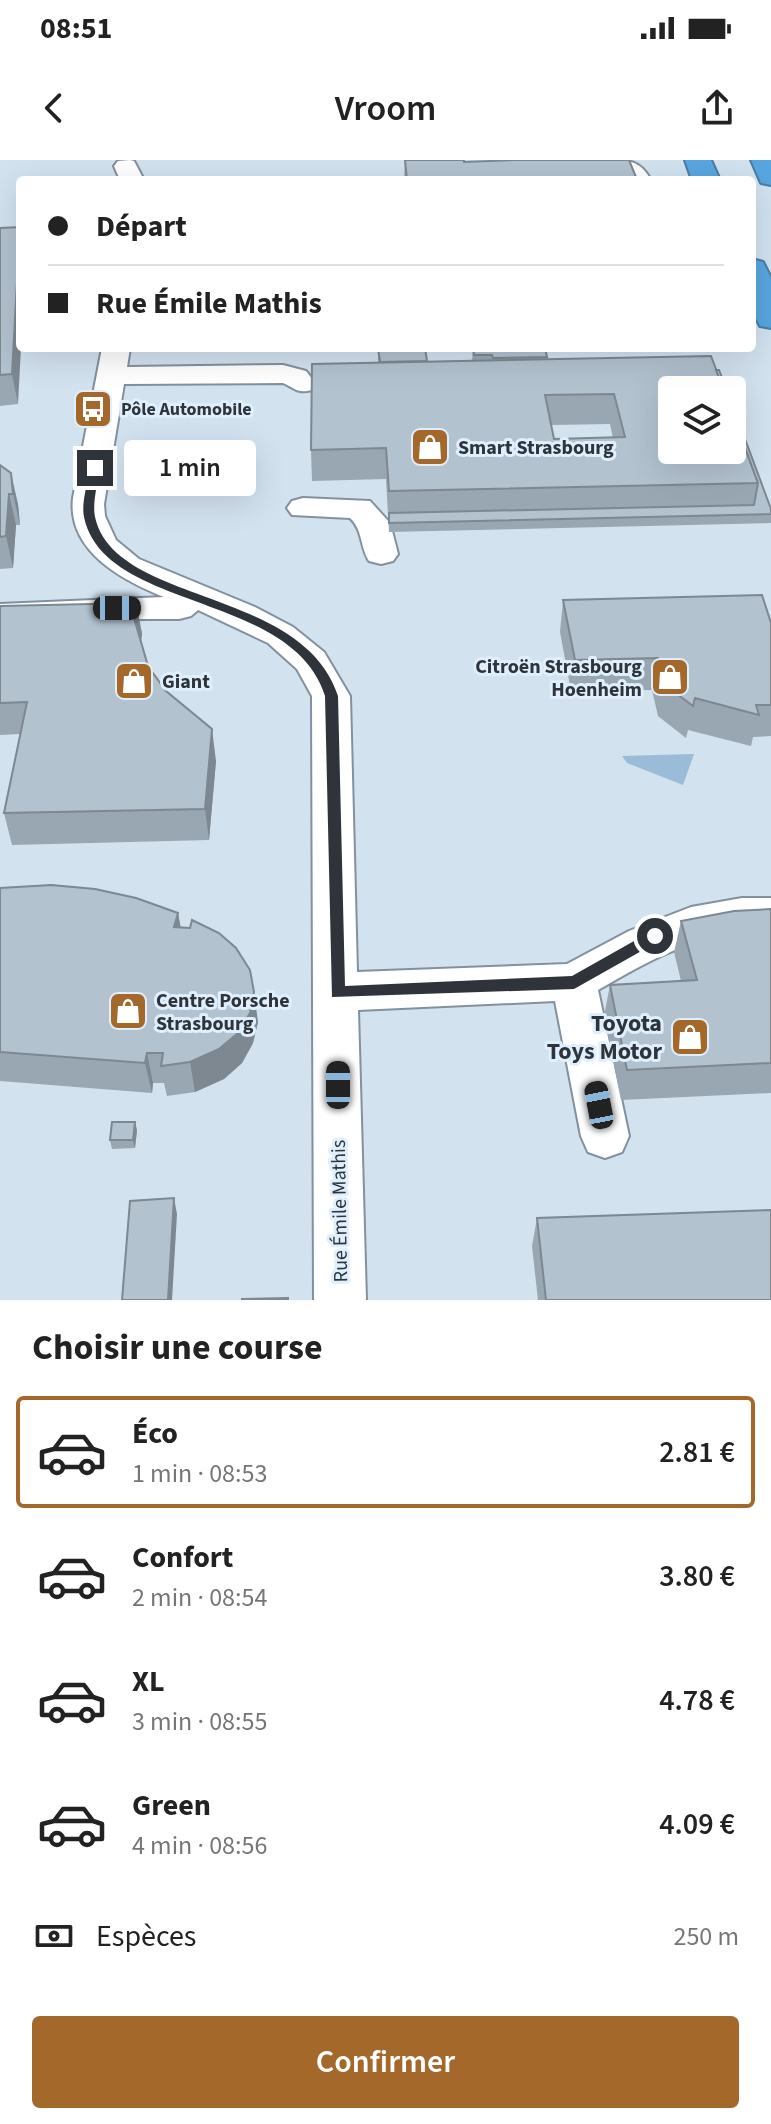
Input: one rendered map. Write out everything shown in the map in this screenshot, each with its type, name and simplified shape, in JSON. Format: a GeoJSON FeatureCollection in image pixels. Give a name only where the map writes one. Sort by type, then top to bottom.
{"type":"FeatureCollection","features":[{"type":"Feature","properties":{"kind":"highway"},"geometry":{"type":"LineString","coordinates":[[764,160],[771,177]]}},
{"type":"Feature","properties":{"kind":"highway"},"geometry":{"type":"LineString","coordinates":[[756,279],[771,319]]}},
{"type":"Feature","properties":{"kind":"street"},"geometry":{"type":"LineString","coordinates":[[616,160],[634,168],[637,176]]}},
{"type":"Feature","properties":{"kind":"street"},"geometry":{"type":"LineString","coordinates":[[113,362],[283,374],[296,377],[302,384]]}},
{"type":"Feature","properties":{"kind":"street","name":"Rue Émile Mathis"},"geometry":{"type":"LineString","coordinates":[[113,362],[88,514],[98,541],[123,565],[251,617],[277,633],[302,650],[326,680],[331,696],[340,1300]]}},
{"type":"Feature","properties":{"kind":"street"},"geometry":{"type":"LineString","coordinates":[[303,508],[359,508],[374,523],[381,554]]}},
{"type":"Feature","properties":{"kind":"street"},"geometry":{"type":"LineString","coordinates":[[0,615],[117,608],[179,608],[195,594]]}},
{"type":"Feature","properties":{"kind":"street"},"geometry":{"type":"LineString","coordinates":[[337,992],[574,982],[670,929],[732,915],[771,915]]}},
{"type":"Feature","properties":{"kind":"street"},"geometry":{"type":"LineString","coordinates":[[574,982],[605,1136]]}},
{"type":"Feature","properties":{"kind":"shaded area"},"geometry":{"type":"Polygon","coordinates":[[[694,754],[683,785],[627,763],[622,756],[694,754]]]}},
{"type":"Feature","properties":{"kind":"building"},"geometry":{"type":"Polygon","coordinates":[[[405,160],[629,160],[636,176],[407,176],[405,160]]]}},
{"type":"Feature","properties":{"kind":"building"},"geometry":{"type":"Polygon","coordinates":[[[16,227],[12,374],[0,375],[0,228],[16,227]]]}},
{"type":"Feature","properties":{"kind":"building"},"geometry":{"type":"Polygon","coordinates":[[[379,352],[426,352],[427,361],[380,362],[379,352]]]}},
{"type":"Feature","properties":{"kind":"building"},"geometry":{"type":"Polygon","coordinates":[[[474,352],[546,352],[547,357],[493,358],[492,355],[474,355],[474,352]]]}},
{"type":"Feature","properties":{"kind":"building"},"geometry":{"type":"Polygon","coordinates":[[[711,356],[719,376],[658,376],[658,464],[746,464],[746,450],[758,483],[389,491],[386,448],[311,450],[312,364],[711,356]],[[614,394],[545,395],[554,439],[625,437],[614,394]]]}},
{"type":"Feature","properties":{"kind":"building"},"geometry":{"type":"Polygon","coordinates":[[[746,442],[771,514],[389,523],[389,513],[754,505],[758,483],[746,442]]]}},
{"type":"Feature","properties":{"kind":"building"},"geometry":{"type":"Polygon","coordinates":[[[0,465],[11,473],[13,494],[9,494],[6,536],[0,537],[0,465]]]}},
{"type":"Feature","properties":{"kind":"building"},"geometry":{"type":"Polygon","coordinates":[[[762,595],[771,623],[771,705],[756,705],[759,715],[695,698],[693,706],[664,684],[658,658],[575,660],[563,600],[762,595]]]}},
{"type":"Feature","properties":{"kind":"building"},"geometry":{"type":"Polygon","coordinates":[[[136,603],[134,618],[148,666],[166,691],[212,729],[205,809],[4,813],[27,702],[0,703],[0,606],[136,603]]]}},
{"type":"Feature","properties":{"kind":"building","name":"Centre Porsche Strasbourg"},"geometry":{"type":"Polygon","coordinates":[[[51,885],[95,889],[136,898],[178,913],[174,927],[190,928],[192,920],[219,933],[236,948],[250,970],[254,992],[250,1013],[238,1033],[219,1049],[190,1062],[161,1066],[163,1053],[147,1053],[145,1063],[0,1052],[0,888],[51,885]]]}},
{"type":"Feature","properties":{"kind":"building","name":"Toyota Toys Motor"},"geometry":{"type":"Polygon","coordinates":[[[771,909],[771,1063],[627,1070],[610,985],[697,980],[681,921],[734,911],[771,909]]]}},
{"type":"Feature","properties":{"kind":"building"},"geometry":{"type":"Polygon","coordinates":[[[112,1122],[135,1122],[133,1140],[110,1140],[112,1122]]]}},
{"type":"Feature","properties":{"kind":"building"},"geometry":{"type":"Polygon","coordinates":[[[174,1198],[168,1300],[122,1300],[130,1201],[174,1198]]]}},
{"type":"Feature","properties":{"kind":"building"},"geometry":{"type":"Polygon","coordinates":[[[771,1210],[771,1300],[546,1300],[537,1218],[771,1210]]]}},
{"type":"Feature","properties":{"kind":"building"},"geometry":{"type":"Polygon","coordinates":[[[242,1299],[288,1300],[242,1300],[242,1299]]]}},
{"type":"Feature","properties":{"kind":"place","name":"Pôle Automobile"},"geometry":{"type":"Point","coordinates":[93,409]}},
{"type":"Feature","properties":{"kind":"place","name":"Smart Strasbourg"},"geometry":{"type":"Point","coordinates":[430,447]}},
{"type":"Feature","properties":{"kind":"place","name":"Citroën Strasbourg Hoenheim"},"geometry":{"type":"Point","coordinates":[670,677]}},
{"type":"Feature","properties":{"kind":"place","name":"Giant"},"geometry":{"type":"Point","coordinates":[134,681]}},
{"type":"Feature","properties":{"kind":"place","name":"Centre Porsche Strasbourg"},"geometry":{"type":"Point","coordinates":[128,1011]}},
{"type":"Feature","properties":{"kind":"place","name":"Toyota Toys Motor"},"geometry":{"type":"Point","coordinates":[690,1037]}},
{"type":"Feature","properties":{"kind":"route"},"geometry":{"type":"LineString","coordinates":[[95,468],[88,514],[98,541],[110,555],[140,575],[251,617],[302,650],[326,680],[331,696],[337,992],[574,982],[655,936]]}}]}
